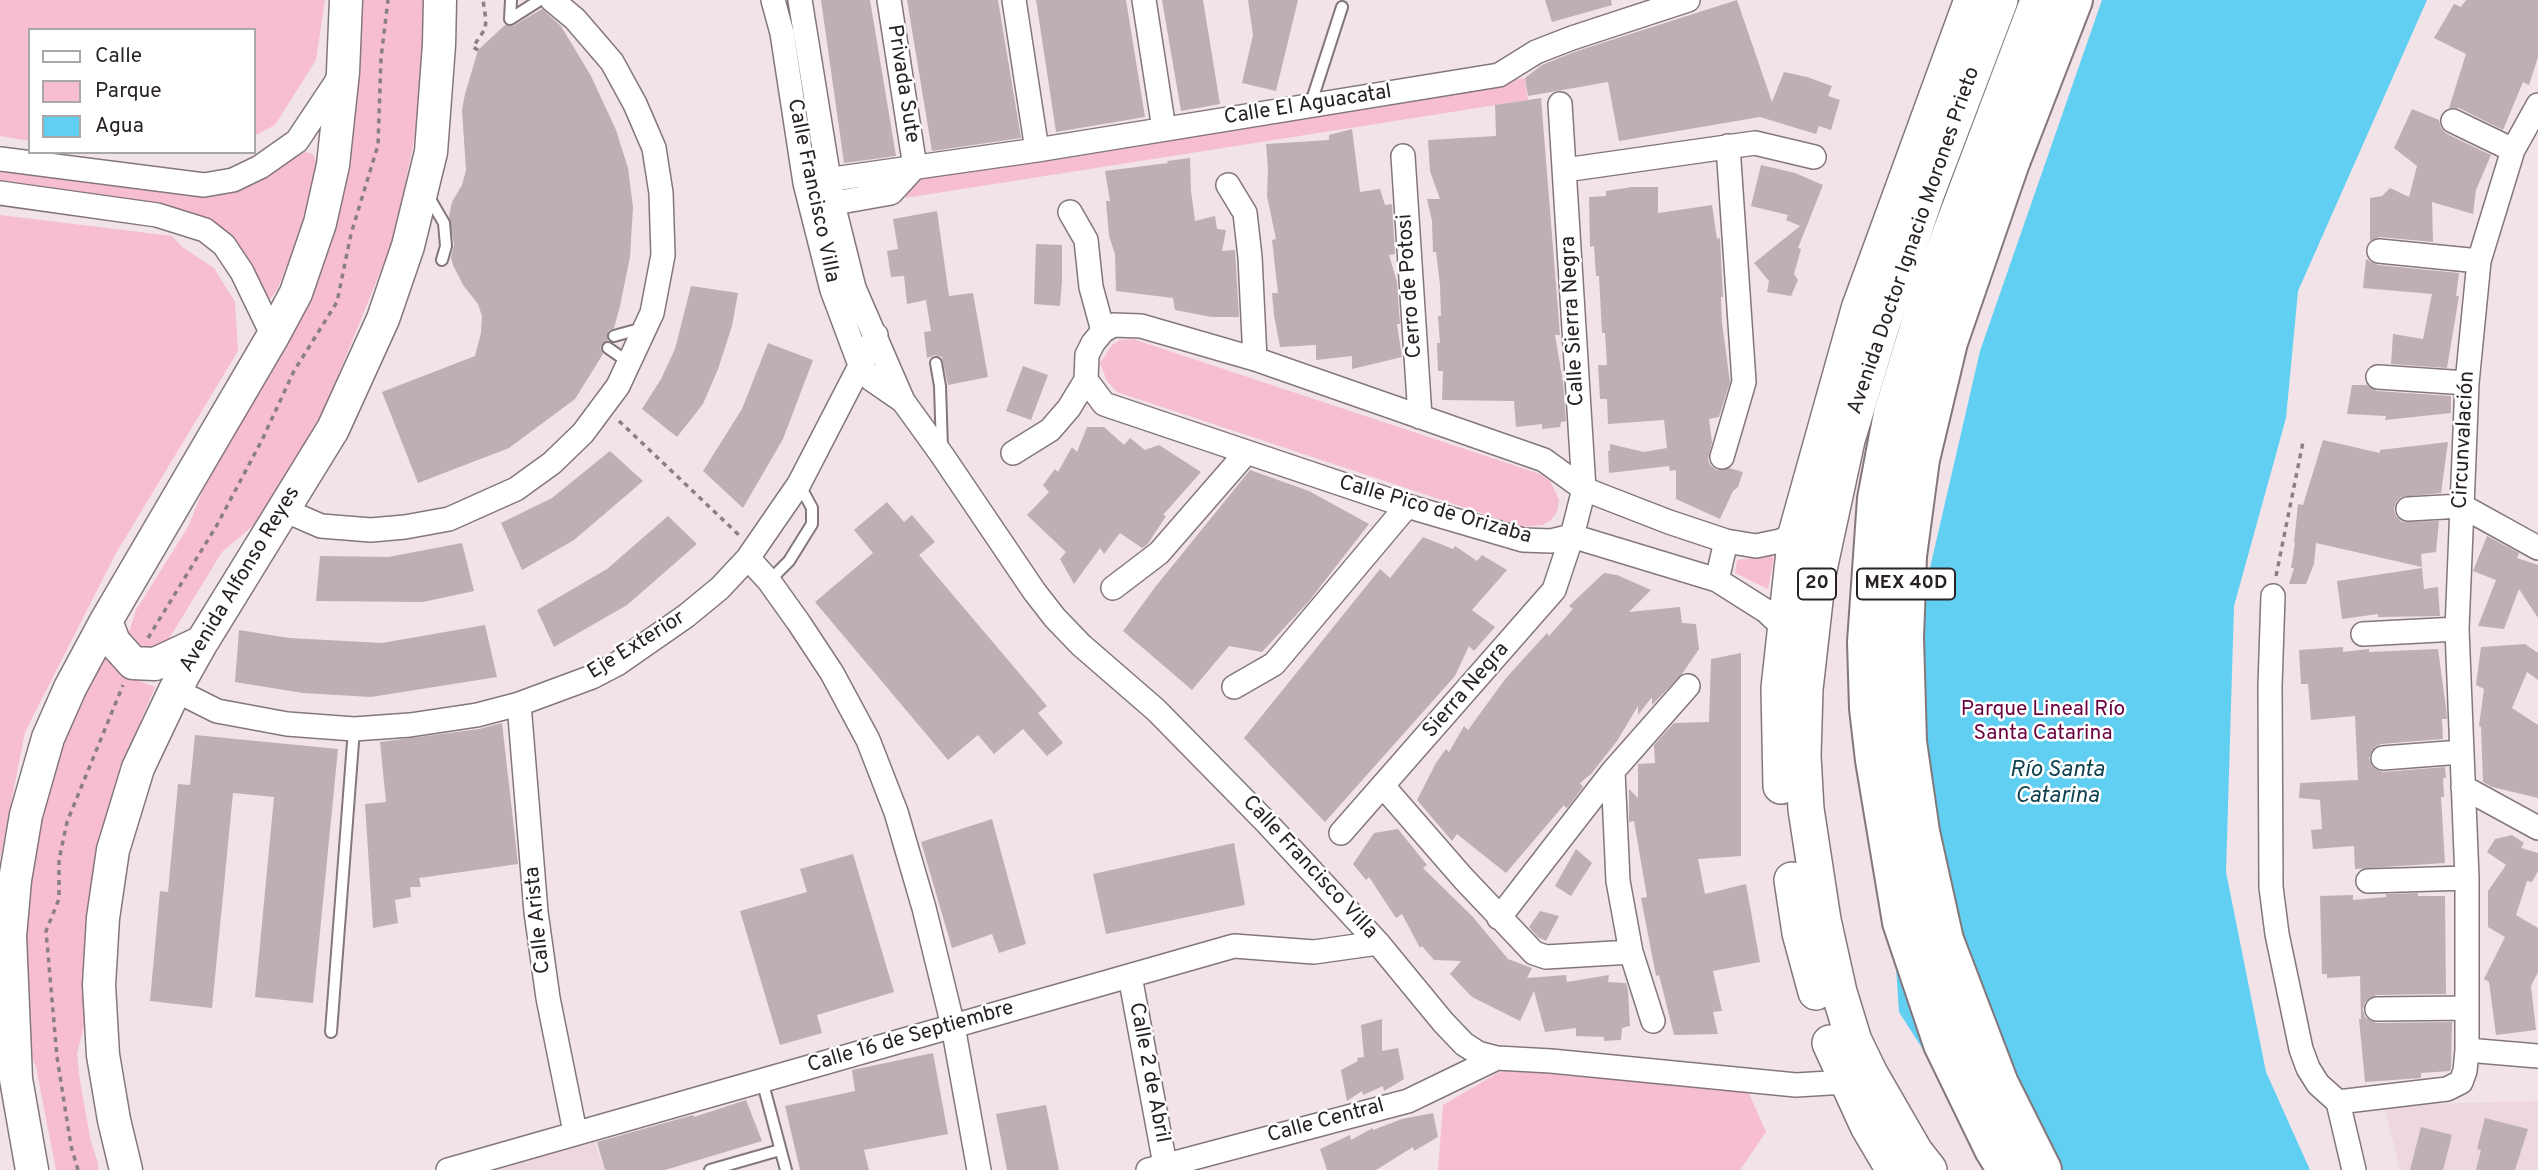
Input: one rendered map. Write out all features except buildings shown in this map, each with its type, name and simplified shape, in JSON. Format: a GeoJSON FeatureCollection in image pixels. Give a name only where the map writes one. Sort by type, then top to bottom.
{"type":"FeatureCollection","features":[{"type":"Feature","properties":{"kind":"highway","name":"MEX 40D"},"geometry":{"type":"LineString","coordinates":[[2007,1170],[1943,1044],[1902,922],[1869,708],[1867,642],[1877,499],[1893,414],[1932,286],[2040,0]]}},
{"type":"Feature","properties":{"kind":"highway","name":"MEX 40D"},"geometry":{"type":"LineString","coordinates":[[2042,1170],[1999,1084],[1944,940],[1920,832],[1907,741],[1904,638],[1907,556],[1920,459],[1948,342],[2008,165],[2073,0]]}},
{"type":"Feature","properties":{"kind":"main road"},"geometry":{"type":"LineString","coordinates":[[32,1170],[16,1079],[10,936],[15,880],[26,815],[48,738],[70,688],[296,293],[320,223],[333,165],[343,72],[346,0]]}},
{"type":"Feature","properties":{"kind":"main road","name":"Avenida Alfonso Reyes"},"geometry":{"type":"LineString","coordinates":[[123,1167],[103,1055],[99,985],[103,918],[113,850],[135,780],[175,690],[333,429],[383,319],[408,246],[431,152],[440,0]]}},
{"type":"Feature","properties":{"kind":"main road","name":"Avenida Doctor Ignacio Morones Prieto"},"geometry":{"type":"LineString","coordinates":[[1894,1170],[1868,1126],[1831,1046],[1800,933],[1783,822],[1779,765],[1779,688],[1796,534],[1859,309],[1972,0]]}},
{"type":"Feature","properties":{"kind":"main road","name":"Avenida Doctor Ignacio Morones Prieto"},"geometry":{"type":"LineString","coordinates":[[1929,1170],[1915,1152],[1870,1074],[1854,1041],[1839,992],[1823,920],[1806,809],[1803,756],[1805,689],[1818,574],[1847,440],[1891,298],[2000,0]]}},
{"type":"Feature","properties":{"kind":"main road"},"geometry":{"type":"LineString","coordinates":[[106,621],[114,642],[132,663],[155,664],[202,642]]}},
{"type":"Feature","properties":{"kind":"street"},"geometry":{"type":"LineString","coordinates":[[284,510],[321,526],[371,530],[449,519],[496,499],[552,463],[583,433],[618,386],[652,313],[663,255],[661,193],[654,148],[635,104],[612,62],[575,19],[552,0]]}},
{"type":"Feature","properties":{"kind":"street","name":"Calle Francisco Villa"},"geometry":{"type":"LineString","coordinates":[[773,0],[782,33],[805,183],[822,205],[854,288],[903,401],[1055,618],[1081,645],[1156,710],[1266,822],[1378,943],[1464,1044],[1478,1053],[1497,1058],[1796,1085],[1846,1082]]}},
{"type":"Feature","properties":{"kind":"street","name":"Calle Francisco Villa"},"geometry":{"type":"LineString","coordinates":[[800,0],[829,180],[822,205],[832,290],[860,365],[871,379],[903,401]]}},
{"type":"Feature","properties":{"kind":"street","name":"Privada Sute"},"geometry":{"type":"LineString","coordinates":[[889,0],[915,167]]}},
{"type":"Feature","properties":{"kind":"street"},"geometry":{"type":"LineString","coordinates":[[1014,0],[1037,150]]}},
{"type":"Feature","properties":{"kind":"street"},"geometry":{"type":"LineString","coordinates":[[1144,0],[1164,129]]}},
{"type":"Feature","properties":{"kind":"street","name":"Calle El Aguacatal"},"geometry":{"type":"LineString","coordinates":[[805,183],[1037,150],[1499,75],[1536,52],[1688,0]]}},
{"type":"Feature","properties":{"kind":"street"},"geometry":{"type":"LineString","coordinates":[[0,159],[192,184],[204,185],[233,180],[260,167],[297,141],[343,72]]}},
{"type":"Feature","properties":{"kind":"street","name":"Calle Sierra Negra"},"geometry":{"type":"LineString","coordinates":[[1560,104],[1584,489],[1572,536]]}},
{"type":"Feature","properties":{"kind":"street","name":"Circunvalación"},"geometry":{"type":"LineString","coordinates":[[2338,1102],[2454,1087],[2461,1082],[2465,1071],[2467,878],[2457,629],[2467,383],[2479,261],[2513,150],[2538,105]]}},
{"type":"Feature","properties":{"kind":"street"},"geometry":{"type":"LineString","coordinates":[[2453,121],[2513,150]]}},
{"type":"Feature","properties":{"kind":"street"},"geometry":{"type":"LineString","coordinates":[[1565,170],[1755,143],[1814,158]]}},
{"type":"Feature","properties":{"kind":"street"},"geometry":{"type":"LineString","coordinates":[[1721,457],[1744,382],[1728,146]]}},
{"type":"Feature","properties":{"kind":"street","name":"Cerro de Potosi"},"geometry":{"type":"LineString","coordinates":[[1403,156],[1420,417]]}},
{"type":"Feature","properties":{"kind":"street"},"geometry":{"type":"LineString","coordinates":[[822,205],[891,193],[915,167]]}},
{"type":"Feature","properties":{"kind":"street"},"geometry":{"type":"LineString","coordinates":[[1228,185],[1245,213],[1255,359]]}},
{"type":"Feature","properties":{"kind":"street"},"geometry":{"type":"LineString","coordinates":[[0,193],[157,215],[205,230],[225,245],[242,272],[273,336]]}},
{"type":"Feature","properties":{"kind":"street"},"geometry":{"type":"LineString","coordinates":[[1070,212],[1086,240],[1091,288],[1103,331]]}},
{"type":"Feature","properties":{"kind":"street"},"geometry":{"type":"LineString","coordinates":[[2379,251],[2479,261]]}},
{"type":"Feature","properties":{"kind":"street"},"geometry":{"type":"LineString","coordinates":[[1013,453],[1050,430],[1069,408],[1086,380],[1087,355],[1093,343],[1103,331],[1113,325],[1124,324],[1141,326],[1255,359],[1544,460],[1584,489],[1726,541],[1756,546],[1780,541],[1796,534]]}},
{"type":"Feature","properties":{"kind":"street","name":"Eje Exterior"},"geometry":{"type":"LineString","coordinates":[[175,690],[217,711],[287,724],[354,729],[477,715],[519,704],[592,677],[617,664],[686,616],[720,587],[751,554],[799,484],[876,335]]}},
{"type":"Feature","properties":{"kind":"street"},"geometry":{"type":"LineString","coordinates":[[2378,376],[2467,383]]}},
{"type":"Feature","properties":{"kind":"street","name":"Calle Pico de Orizaba"},"geometry":{"type":"LineString","coordinates":[[1086,380],[1104,404],[1408,506],[1523,540],[1551,541],[1572,536],[1717,580],[1766,611],[1786,630]]}},
{"type":"Feature","properties":{"kind":"street"},"geometry":{"type":"LineString","coordinates":[[1114,588],[1159,553],[1246,453]]}},
{"type":"Feature","properties":{"kind":"street"},"geometry":{"type":"LineString","coordinates":[[1234,687],[1274,664],[1408,506]]}},
{"type":"Feature","properties":{"kind":"street"},"geometry":{"type":"LineString","coordinates":[[2408,509],[2462,506],[2538,548]]}},
{"type":"Feature","properties":{"kind":"street","name":"Sierra Negra"},"geometry":{"type":"LineString","coordinates":[[1341,833],[1554,590],[1572,536]]}},
{"type":"Feature","properties":{"kind":"street"},"geometry":{"type":"LineString","coordinates":[[1717,580],[1726,541]]}},
{"type":"Feature","properties":{"kind":"street"},"geometry":{"type":"LineString","coordinates":[[751,554],[832,673],[869,740],[896,812],[924,908],[953,1026],[979,1170]]}},
{"type":"Feature","properties":{"kind":"street"},"geometry":{"type":"LineString","coordinates":[[2273,596],[2270,686],[2271,887],[2287,986],[2301,1049],[2318,1084],[2338,1102],[2354,1170]]}},
{"type":"Feature","properties":{"kind":"street"},"geometry":{"type":"LineString","coordinates":[[2363,634],[2457,629]]}},
{"type":"Feature","properties":{"kind":"street"},"geometry":{"type":"LineString","coordinates":[[1499,918],[1613,771],[1688,686]]}},
{"type":"Feature","properties":{"kind":"street","name":"Calle Arista"},"geometry":{"type":"LineString","coordinates":[[519,704],[538,925],[548,998],[575,1132]]}},
{"type":"Feature","properties":{"kind":"street"},"geometry":{"type":"LineString","coordinates":[[2383,758],[2461,752]]}},
{"type":"Feature","properties":{"kind":"street"},"geometry":{"type":"LineString","coordinates":[[1613,771],[1618,881],[1631,952],[1653,1021]]}},
{"type":"Feature","properties":{"kind":"street"},"geometry":{"type":"LineString","coordinates":[[1383,786],[1499,918],[1534,953],[1546,957],[1631,952]]}},
{"type":"Feature","properties":{"kind":"street"},"geometry":{"type":"LineString","coordinates":[[2463,787],[2538,828]]}},
{"type":"Feature","properties":{"kind":"street"},"geometry":{"type":"LineString","coordinates":[[2368,881],[2467,878]]}},
{"type":"Feature","properties":{"kind":"street","name":"Calle 16 de Septiembre"},"geometry":{"type":"LineString","coordinates":[[453,1169],[1234,946],[1314,952],[1378,943]]}},
{"type":"Feature","properties":{"kind":"street","name":"Calle 2 de Abril"},"geometry":{"type":"LineString","coordinates":[[1130,976],[1160,1169]]}},
{"type":"Feature","properties":{"kind":"street"},"geometry":{"type":"LineString","coordinates":[[2378,1009],[2467,1008]]}},
{"type":"Feature","properties":{"kind":"street"},"geometry":{"type":"LineString","coordinates":[[2467,1050],[2538,1056]]}},
{"type":"Feature","properties":{"kind":"street","name":"Calle Central"},"geometry":{"type":"LineString","coordinates":[[1160,1169],[1408,1101],[1497,1058]]}},
{"type":"Feature","properties":{"kind":"lane"},"geometry":{"type":"LineString","coordinates":[[511,0],[510,19],[540,0]]}},
{"type":"Feature","properties":{"kind":"lane"},"geometry":{"type":"LineString","coordinates":[[1310,106],[1342,7]]}},
{"type":"Feature","properties":{"kind":"lane"},"geometry":{"type":"LineString","coordinates":[[422,188],[444,223],[446,246],[442,260]]}},
{"type":"Feature","properties":{"kind":"lane"},"geometry":{"type":"LineString","coordinates":[[614,336],[646,327]]}},
{"type":"Feature","properties":{"kind":"lane"},"geometry":{"type":"LineString","coordinates":[[608,348],[621,357],[627,368]]}},
{"type":"Feature","properties":{"kind":"lane"},"geometry":{"type":"LineString","coordinates":[[936,363],[940,386],[943,455]]}},
{"type":"Feature","properties":{"kind":"lane"},"geometry":{"type":"LineString","coordinates":[[769,582],[789,561],[812,524],[812,508],[799,484]]}},
{"type":"Feature","properties":{"kind":"lane"},"geometry":{"type":"LineString","coordinates":[[331,1032],[354,729]]}},
{"type":"Feature","properties":{"kind":"lane"},"geometry":{"type":"LineString","coordinates":[[762,1080],[786,1170]]}},
{"type":"Feature","properties":{"kind":"lane"},"geometry":{"type":"LineString","coordinates":[[710,1170],[780,1150]]}},
{"type":"Feature","properties":{"kind":"path"},"geometry":{"type":"LineString","coordinates":[[78,1170],[71,1146],[57,1057],[46,931],[59,899],[59,860],[67,822],[132,663],[217,525],[262,440],[294,371],[337,302],[351,234],[378,145],[381,58],[388,0]]}},
{"type":"Feature","properties":{"kind":"path"},"geometry":{"type":"LineString","coordinates":[[478,50],[473,47],[485,29],[483,0]]}},
{"type":"Feature","properties":{"kind":"path"},"geometry":{"type":"LineString","coordinates":[[603,407],[751,554]]}},
{"type":"Feature","properties":{"kind":"path"},"geometry":{"type":"LineString","coordinates":[[2273,596],[2279,554],[2303,442]]}},
{"type":"Feature","properties":{"kind":"shaded area"},"geometry":{"type":"Polygon","coordinates":[[[2538,1101],[2538,1170],[2400,1170],[2384,1105],[2538,1101]]]}},
{"type":"Feature","properties":{"kind":"shaded area"},"geometry":{"type":"Polygon","coordinates":[[[595,1142],[604,1170],[488,1170],[595,1142]]]}},
{"type":"Feature","properties":{"kind":"green space"},"geometry":{"type":"Polygon","coordinates":[[[0,0],[325,0],[316,60],[275,125],[256,135],[256,28],[28,28],[28,141],[0,136],[0,0]]]}},
{"type":"Feature","properties":{"kind":"green space"},"geometry":{"type":"Polygon","coordinates":[[[358,0],[423,0],[420,111],[394,238],[324,410],[257,522],[222,552],[167,642],[149,656],[127,638],[136,610],[188,527],[202,492],[291,336],[358,0]]]}},
{"type":"Feature","properties":{"kind":"green space"},"geometry":{"type":"Polygon","coordinates":[[[1525,78],[1528,100],[905,198],[917,175],[1525,78]]]}},
{"type":"Feature","properties":{"kind":"green space"},"geometry":{"type":"Polygon","coordinates":[[[305,152],[313,154],[316,161],[308,205],[290,259],[277,290],[270,299],[265,298],[257,275],[246,256],[223,230],[201,217],[188,212],[90,194],[0,181],[0,169],[191,196],[244,186],[305,152]]]}},
{"type":"Feature","properties":{"kind":"green space"},"geometry":{"type":"Polygon","coordinates":[[[0,215],[172,236],[182,247],[214,268],[235,302],[238,351],[115,555],[25,732],[0,859],[0,215]]]}},
{"type":"Feature","properties":{"kind":"green space"},"geometry":{"type":"Polygon","coordinates":[[[1133,339],[1540,474],[1550,481],[1555,491],[1559,500],[1557,512],[1543,525],[1523,527],[1117,392],[1107,381],[1100,363],[1112,345],[1120,340],[1133,339]]]}},
{"type":"Feature","properties":{"kind":"green space"},"geometry":{"type":"Polygon","coordinates":[[[1770,555],[1774,558],[1768,589],[1735,573],[1737,560],[1770,555]]]}},
{"type":"Feature","properties":{"kind":"green space"},"geometry":{"type":"Polygon","coordinates":[[[103,655],[133,678],[155,687],[127,754],[100,845],[85,966],[85,1021],[77,1054],[98,1170],[56,1170],[36,1067],[25,1042],[26,878],[42,800],[78,708],[103,655]]]}},
{"type":"Feature","properties":{"kind":"green space"},"geometry":{"type":"Polygon","coordinates":[[[1550,1069],[1747,1089],[1766,1132],[1740,1170],[1438,1170],[1443,1105],[1501,1071],[1550,1069]]]}},
{"type":"Feature","properties":{"kind":"water","name":"Río Santa Catarina"},"geometry":{"type":"Polygon","coordinates":[[[2102,0],[2427,0],[2298,291],[2286,418],[2234,606],[2226,872],[2266,1072],[2310,1170],[2000,1170],[1899,1012],[1883,772],[1980,351],[2102,0]]]}},
{"type":"Feature","properties":{"kind":"park label","name":"Parque Lineal Río Santa Catarina"},"geometry":{"type":"Point","coordinates":[2043,723]}}]}
